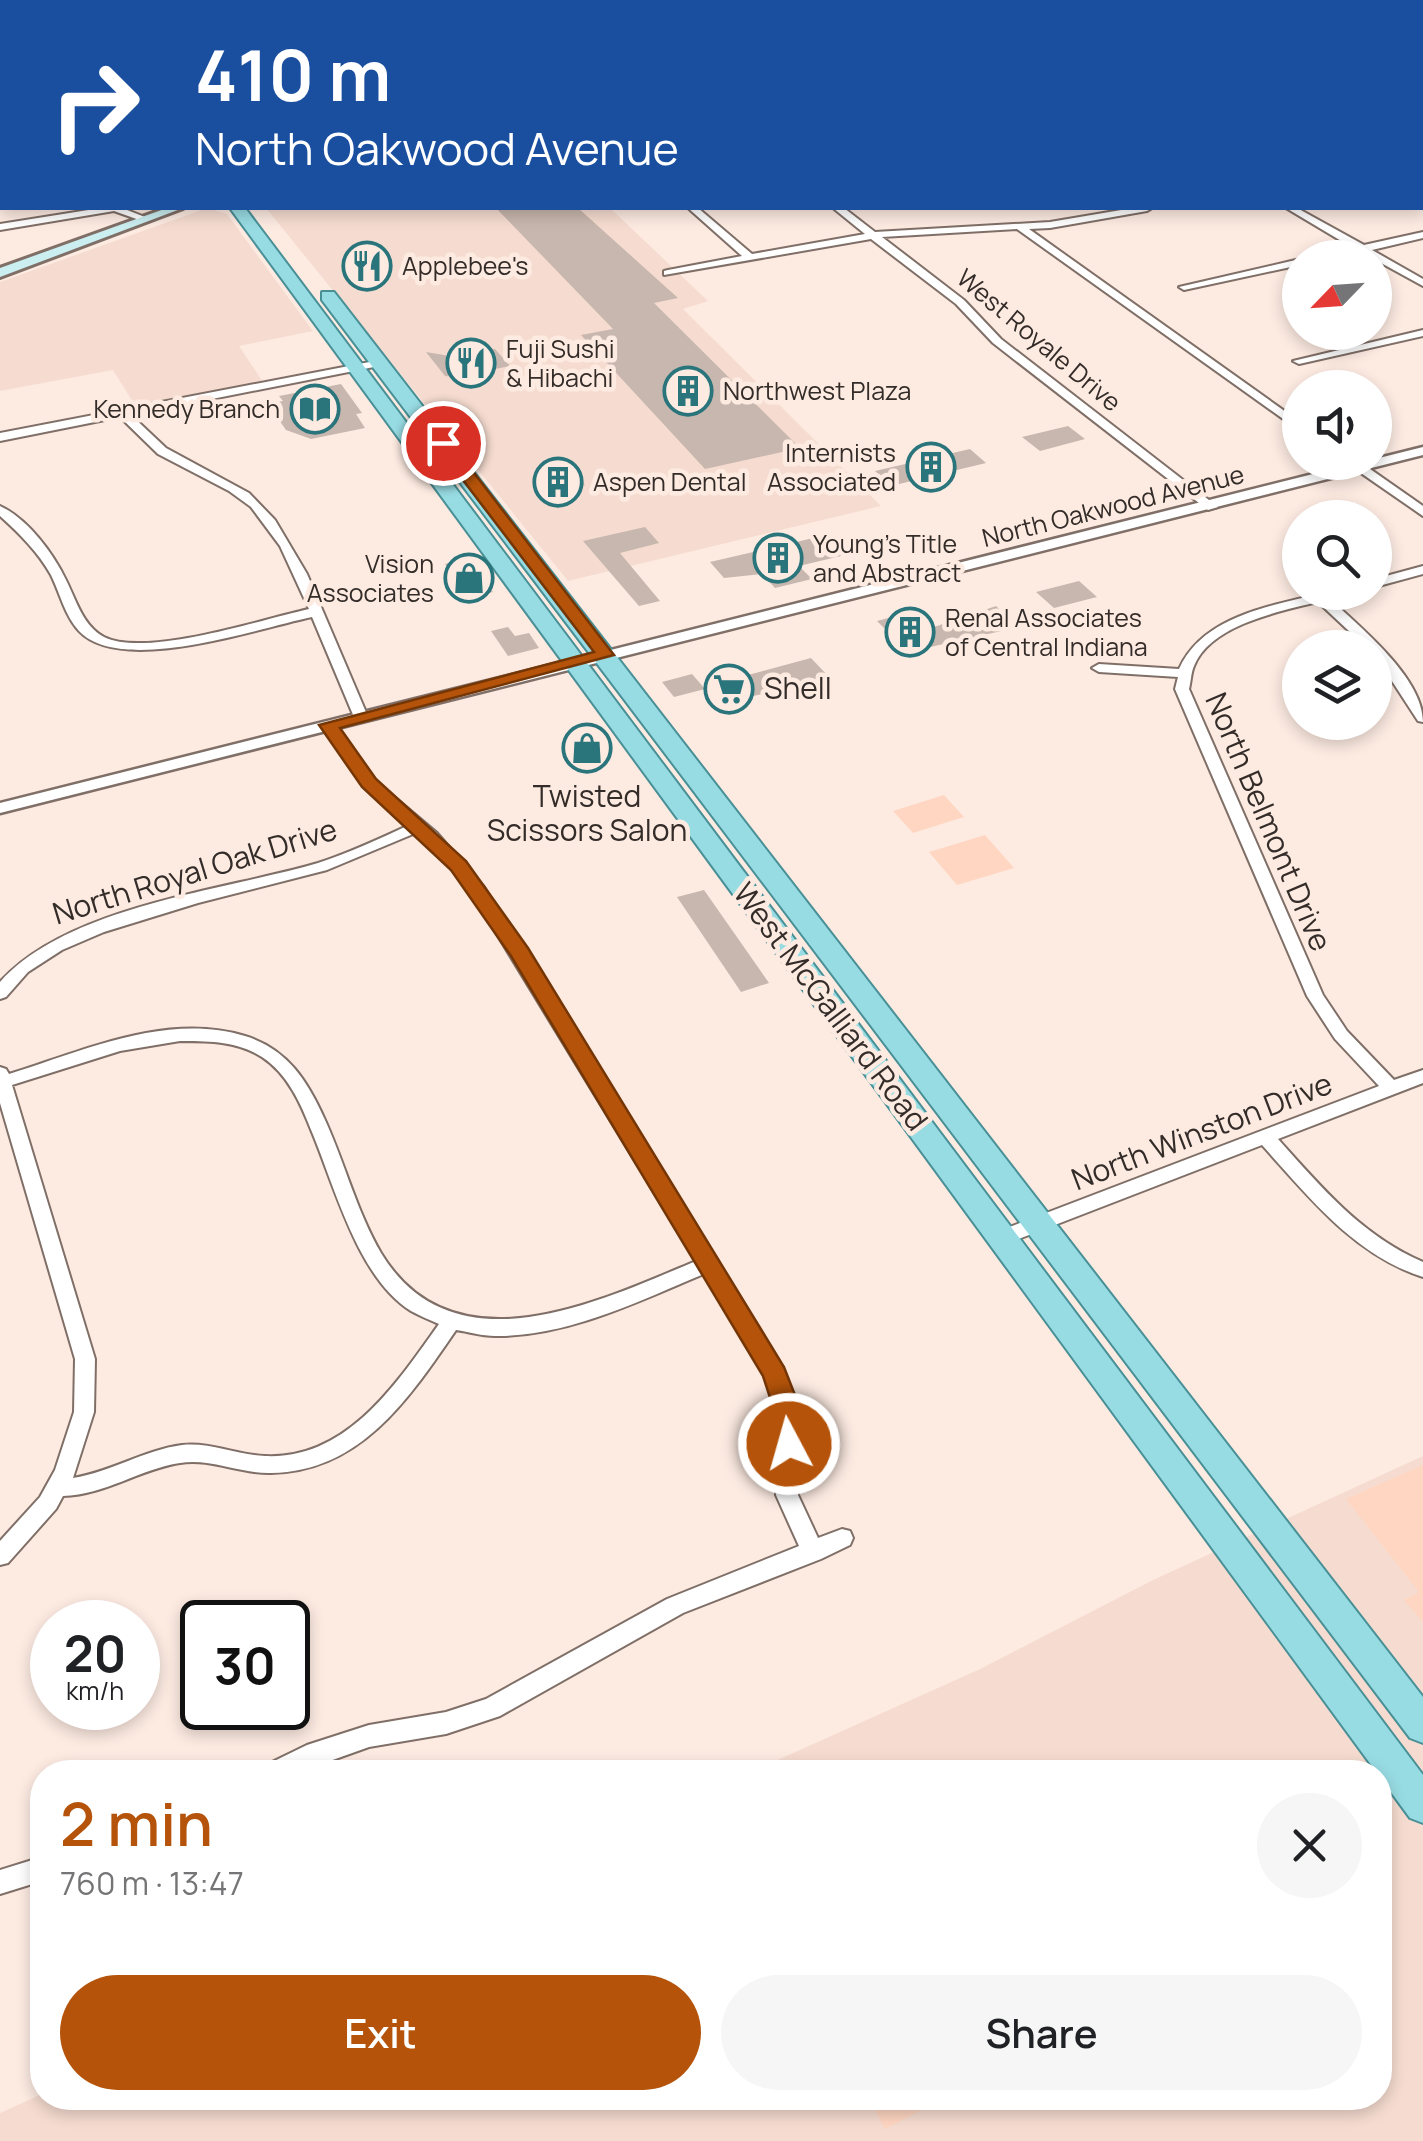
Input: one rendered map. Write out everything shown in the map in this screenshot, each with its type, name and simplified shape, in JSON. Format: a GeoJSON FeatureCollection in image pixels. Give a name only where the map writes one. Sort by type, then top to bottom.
{"type":"FeatureCollection","features":[{"type":"Feature","properties":{"kind":"main road"},"geometry":{"type":"LineString","coordinates":[[0,273],[172,210]]}},
{"type":"Feature","properties":{"kind":"main road","name":"West McGalliard Road"},"geometry":{"type":"LineString","coordinates":[[240,210],[358,368],[1041,1226],[1423,1726]]}},
{"type":"Feature","properties":{"kind":"main road","name":"West McGalliard Road"},"geometry":{"type":"LineString","coordinates":[[262,210],[380,363],[1001,1238],[1390,1760]]}},
{"type":"Feature","properties":{"kind":"main road","name":"West McGalliard Road"},"geometry":{"type":"LineString","coordinates":[[1392,1763],[1423,1805]]}},
{"type":"Feature","properties":{"kind":"street"},"geometry":{"type":"LineString","coordinates":[[0,227],[103,210]]}},
{"type":"Feature","properties":{"kind":"street"},"geometry":{"type":"LineString","coordinates":[[121,210],[146,219]]}},
{"type":"Feature","properties":{"kind":"street"},"geometry":{"type":"LineString","coordinates":[[695,210],[750,258]]}},
{"type":"Feature","properties":{"kind":"street","name":"West Royale Drive"},"geometry":{"type":"LineString","coordinates":[[840,210],[960,302],[997,341],[1212,507]]}},
{"type":"Feature","properties":{"kind":"street"},"geometry":{"type":"LineString","coordinates":[[668,274],[942,226],[990,221],[1020,227],[1070,223],[1137,210]]}},
{"type":"Feature","properties":{"kind":"street"},"geometry":{"type":"LineString","coordinates":[[1295,210],[1348,240]]}},
{"type":"Feature","properties":{"kind":"street"},"geometry":{"type":"LineString","coordinates":[[1020,227],[1282,413]]}},
{"type":"Feature","properties":{"kind":"street"},"geometry":{"type":"LineString","coordinates":[[1392,242],[1423,236]]}},
{"type":"Feature","properties":{"kind":"street"},"geometry":{"type":"LineString","coordinates":[[1392,265],[1423,283]]}},
{"type":"Feature","properties":{"kind":"street"},"geometry":{"type":"LineString","coordinates":[[1184,287],[1282,266]]}},
{"type":"Feature","properties":{"kind":"street"},"geometry":{"type":"LineString","coordinates":[[1299,361],[1423,332]]}},
{"type":"Feature","properties":{"kind":"street"},"geometry":{"type":"LineString","coordinates":[[0,438],[380,363]]}},
{"type":"Feature","properties":{"kind":"street"},"geometry":{"type":"LineString","coordinates":[[123,413],[162,451],[235,488],[262,511],[302,577],[361,717]]}},
{"type":"Feature","properties":{"kind":"street","name":"North Oakwood Avenue"},"geometry":{"type":"LineString","coordinates":[[1392,458],[1423,452]]}},
{"type":"Feature","properties":{"kind":"street","name":"North Oakwood Avenue"},"geometry":{"type":"LineString","coordinates":[[0,808],[591,658],[1212,507],[1306,480]]}},
{"type":"Feature","properties":{"kind":"street"},"geometry":{"type":"LineString","coordinates":[[1376,480],[1423,512]]}},
{"type":"Feature","properties":{"kind":"street"},"geometry":{"type":"LineString","coordinates":[[0,510],[48,559],[84,629],[104,642],[132,647],[162,645],[315,612]]}},
{"type":"Feature","properties":{"kind":"street"},"geometry":{"type":"LineString","coordinates":[[1392,579],[1423,570]]}},
{"type":"Feature","properties":{"kind":"street","name":"North Belmont Drive"},"geometry":{"type":"LineString","coordinates":[[1283,610],[1224,628],[1196,650],[1184,673],[1188,711],[1310,986],[1341,1035],[1391,1088]]}},
{"type":"Feature","properties":{"kind":"street"},"geometry":{"type":"LineString","coordinates":[[1335,610],[1382,654],[1423,718]]}},
{"type":"Feature","properties":{"kind":"street"},"geometry":{"type":"LineString","coordinates":[[1099,668],[1184,673]]}},
{"type":"Feature","properties":{"kind":"street"},"geometry":{"type":"LineString","coordinates":[[329,725],[369,783],[419,826],[467,876],[520,953],[709,1264],[786,1400],[790,1428],[787,1496],[813,1552]]}},
{"type":"Feature","properties":{"kind":"street","name":"North Royal Oak Drive"},"geometry":{"type":"LineString","coordinates":[[0,993],[28,962],[80,934],[335,863],[419,826]]}},
{"type":"Feature","properties":{"kind":"street"},"geometry":{"type":"LineString","coordinates":[[0,1556],[57,1486],[75,1448],[84,1412],[85,1360],[2,1077],[176,1035],[241,1040],[273,1055],[301,1085],[380,1268],[417,1304],[453,1320],[484,1327],[558,1322],[709,1264]]}},
{"type":"Feature","properties":{"kind":"street","name":"North Winston Drive"},"geometry":{"type":"LineString","coordinates":[[1001,1238],[1041,1226],[1423,1076]]}},
{"type":"Feature","properties":{"kind":"street"},"geometry":{"type":"LineString","coordinates":[[1266,1137],[1361,1238],[1389,1256],[1423,1270]]}},
{"type":"Feature","properties":{"kind":"street"},"geometry":{"type":"LineString","coordinates":[[57,1486],[87,1486],[175,1455],[280,1465],[340,1448],[393,1399],[453,1320]]}},
{"type":"Feature","properties":{"kind":"street"},"geometry":{"type":"LineString","coordinates":[[299,1760],[369,1736],[446,1723],[492,1708],[675,1606],[842,1538]]}},
{"type":"Feature","properties":{"kind":"street"},"geometry":{"type":"LineString","coordinates":[[0,1882],[30,1873]]}},
{"type":"Feature","properties":{"kind":"shaded area"},"geometry":{"type":"Polygon","coordinates":[[[201,210],[214,210],[227,214],[313,331],[239,346],[263,382],[136,407],[113,370],[0,391],[0,282],[201,210]]]}},
{"type":"Feature","properties":{"kind":"shaded area"},"geometry":{"type":"Polygon","coordinates":[[[268,210],[612,210],[708,301],[683,309],[881,506],[568,581],[268,210]]]}},
{"type":"Feature","properties":{"kind":"shaded area"},"geometry":{"type":"Polygon","coordinates":[[[944,795],[964,817],[913,833],[893,811],[944,795]]]}},
{"type":"Feature","properties":{"kind":"shaded area"},"geometry":{"type":"Polygon","coordinates":[[[985,835],[1014,868],[957,885],[929,852],[985,835]]]}},
{"type":"Feature","properties":{"kind":"shaded area"},"geometry":{"type":"Polygon","coordinates":[[[1423,1456],[1423,2141],[0,2141],[0,2113],[30,2099],[30,2110],[1392,2110],[1392,1760],[778,1760],[980,1669],[1153,1580],[1423,1456]]]}},
{"type":"Feature","properties":{"kind":"shaded area"},"geometry":{"type":"Polygon","coordinates":[[[1423,1465],[1423,1622],[1404,1600],[1419,1592],[1346,1499],[1423,1465]]]}},
{"type":"Feature","properties":{"kind":"shaded area"},"geometry":{"type":"Polygon","coordinates":[[[875,2110],[922,2110],[885,2129],[875,2110]]]}},
{"type":"Feature","properties":{"kind":"building"},"geometry":{"type":"Polygon","coordinates":[[[498,210],[580,210],[678,298],[654,303],[800,448],[705,469],[581,335],[613,329],[498,210]]]}},
{"type":"Feature","properties":{"kind":"building","name":"Fuji Sushi & Hibachi"},"geometry":{"type":"Polygon","coordinates":[[[495,349],[510,366],[456,377],[445,376],[426,352],[450,356],[495,349]]]}},
{"type":"Feature","properties":{"kind":"building","name":"Kennedy Branch"},"geometry":{"type":"Polygon","coordinates":[[[341,384],[362,413],[356,414],[365,428],[311,439],[286,430],[268,404],[283,401],[279,396],[341,384]]]}},
{"type":"Feature","properties":{"kind":"building"},"geometry":{"type":"Polygon","coordinates":[[[1068,426],[1085,439],[1040,451],[1022,437],[1068,426]]]}},
{"type":"Feature","properties":{"kind":"building","name":"Internists Associated"},"geometry":{"type":"Polygon","coordinates":[[[970,449],[986,463],[891,486],[875,471],[970,449]]]}},
{"type":"Feature","properties":{"kind":"building","name":"Aspen Dental"},"geometry":{"type":"Polygon","coordinates":[[[572,470],[585,485],[545,494],[532,479],[572,470]]]}},
{"type":"Feature","properties":{"kind":"building"},"geometry":{"type":"Polygon","coordinates":[[[645,527],[659,543],[620,553],[660,601],[639,606],[583,541],[645,527]]]}},
{"type":"Feature","properties":{"kind":"building","name":"Young's Title and Abstract"},"geometry":{"type":"Polygon","coordinates":[[[826,535],[845,555],[799,566],[812,579],[775,588],[762,574],[724,578],[710,562],[826,535]]]}},
{"type":"Feature","properties":{"kind":"building","name":"Vision Associates"},"geometry":{"type":"Polygon","coordinates":[[[468,558],[493,592],[469,598],[445,564],[468,558]]]}},
{"type":"Feature","properties":{"kind":"building"},"geometry":{"type":"Polygon","coordinates":[[[1079,581],[1097,597],[1054,608],[1036,592],[1079,581]]]}},
{"type":"Feature","properties":{"kind":"building"},"geometry":{"type":"Polygon","coordinates":[[[996,606],[1019,627],[908,652],[877,621],[911,612],[928,629],[996,606]]]}},
{"type":"Feature","properties":{"kind":"building"},"geometry":{"type":"Polygon","coordinates":[[[508,627],[515,636],[529,633],[539,648],[508,656],[491,631],[508,627]]]}},
{"type":"Feature","properties":{"kind":"building"},"geometry":{"type":"Polygon","coordinates":[[[811,658],[830,678],[728,702],[706,676],[740,667],[748,675],[811,658]]]}},
{"type":"Feature","properties":{"kind":"building","name":"Shell"},"geometry":{"type":"Polygon","coordinates":[[[692,674],[705,689],[674,697],[662,682],[692,674]]]}},
{"type":"Feature","properties":{"kind":"building","name":"Twisted Scissors Salon"},"geometry":{"type":"Polygon","coordinates":[[[591,734],[607,756],[583,763],[567,740],[591,734]]]}},
{"type":"Feature","properties":{"kind":"building"},"geometry":{"type":"Polygon","coordinates":[[[704,890],[769,983],[741,992],[677,897],[704,890]]]}},
{"type":"Feature","properties":{"kind":"place","name":"Applebee's"},"geometry":{"type":"Point","coordinates":[367,266]}},
{"type":"Feature","properties":{"kind":"place","name":"Fuji Sushi & Hibachi"},"geometry":{"type":"Point","coordinates":[471,363]}},
{"type":"Feature","properties":{"kind":"place","name":"Northwest Plaza"},"geometry":{"type":"Point","coordinates":[688,391]}},
{"type":"Feature","properties":{"kind":"place","name":"Kennedy Branch"},"geometry":{"type":"Point","coordinates":[315,409]}},
{"type":"Feature","properties":{"kind":"place","name":"Internists Associated"},"geometry":{"type":"Point","coordinates":[931,467]}},
{"type":"Feature","properties":{"kind":"place","name":"Aspen Dental"},"geometry":{"type":"Point","coordinates":[558,482]}},
{"type":"Feature","properties":{"kind":"place","name":"Young's Title and Abstract"},"geometry":{"type":"Point","coordinates":[778,558]}},
{"type":"Feature","properties":{"kind":"place","name":"Vision Associates"},"geometry":{"type":"Point","coordinates":[469,578]}},
{"type":"Feature","properties":{"kind":"place","name":"Renal Associates of Central Indiana"},"geometry":{"type":"Point","coordinates":[910,632]}},
{"type":"Feature","properties":{"kind":"place","name":"Shell"},"geometry":{"type":"Point","coordinates":[729,689]}},
{"type":"Feature","properties":{"kind":"place","name":"Twisted Scissors Salon"},"geometry":{"type":"Point","coordinates":[587,748]}},
{"type":"Feature","properties":{"kind":"route"},"geometry":{"type":"LineString","coordinates":[[443,443],[605,655],[329,725],[369,783],[432,836],[476,887],[520,953],[775,1374],[789,1413],[789,1444]]}}]}
